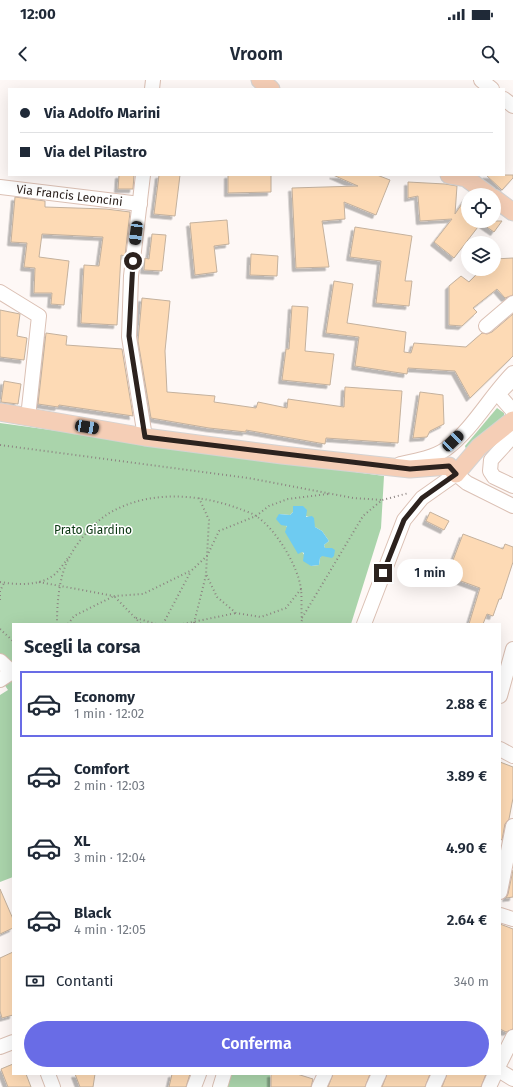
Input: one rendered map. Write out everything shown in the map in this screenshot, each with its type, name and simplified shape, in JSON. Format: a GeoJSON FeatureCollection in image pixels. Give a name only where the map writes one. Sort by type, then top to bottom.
{"type":"FeatureCollection","features":[{"type":"Feature","properties":{"kind":"main road"},"geometry":{"type":"LineString","coordinates":[[260,80],[270,88]]}},
{"type":"Feature","properties":{"kind":"main road"},"geometry":{"type":"LineString","coordinates":[[455,176],[466,178],[480,188]]}},
{"type":"Feature","properties":{"kind":"main road"},"geometry":{"type":"LineString","coordinates":[[501,203],[513,212]]}},
{"type":"Feature","properties":{"kind":"main road"},"geometry":{"type":"LineString","coordinates":[[0,412],[145,437],[410,469],[449,466],[456,474],[479,447],[513,420]]}},
{"type":"Feature","properties":{"kind":"street"},"geometry":{"type":"LineString","coordinates":[[481,80],[491,88]]}},
{"type":"Feature","properties":{"kind":"street"},"geometry":{"type":"LineString","coordinates":[[505,100],[513,106]]}},
{"type":"Feature","properties":{"kind":"street"},"geometry":{"type":"LineString","coordinates":[[143,176],[131,276],[129,336],[145,437]]}},
{"type":"Feature","properties":{"kind":"street","name":"Via Francis Leoncini"},"geometry":{"type":"LineString","coordinates":[[0,187],[140,204]]}},
{"type":"Feature","properties":{"kind":"street"},"geometry":{"type":"LineString","coordinates":[[0,292],[39,316],[28,417]]}},
{"type":"Feature","properties":{"kind":"street"},"geometry":{"type":"LineString","coordinates":[[486,326],[513,303]]}},
{"type":"Feature","properties":{"kind":"street"},"geometry":{"type":"LineString","coordinates":[[389,466],[428,458],[446,449],[479,415],[496,390],[513,373]]}},
{"type":"Feature","properties":{"kind":"street"},"geometry":{"type":"LineString","coordinates":[[513,379],[498,394],[513,411]]}},
{"type":"Feature","properties":{"kind":"street"},"geometry":{"type":"LineString","coordinates":[[513,436],[491,460],[490,471],[494,477],[513,486]]}},
{"type":"Feature","properties":{"kind":"street"},"geometry":{"type":"LineString","coordinates":[[364,623],[404,520],[422,498],[456,474],[467,483],[513,506]]}},
{"type":"Feature","properties":{"kind":"street"},"geometry":{"type":"LineString","coordinates":[[501,692],[513,649]]}},
{"type":"Feature","properties":{"kind":"street"},"geometry":{"type":"LineString","coordinates":[[0,661],[12,672]]}},
{"type":"Feature","properties":{"kind":"street"},"geometry":{"type":"LineString","coordinates":[[0,680],[12,674]]}},
{"type":"Feature","properties":{"kind":"street"},"geometry":{"type":"LineString","coordinates":[[501,750],[513,756]]}},
{"type":"Feature","properties":{"kind":"street"},"geometry":{"type":"LineString","coordinates":[[501,887],[513,827]]}},
{"type":"Feature","properties":{"kind":"street"},"geometry":{"type":"LineString","coordinates":[[501,913],[513,909]]}},
{"type":"Feature","properties":{"kind":"street"},"geometry":{"type":"LineString","coordinates":[[501,914],[513,920]]}},
{"type":"Feature","properties":{"kind":"street"},"geometry":{"type":"LineString","coordinates":[[501,1061],[513,1037]]}},
{"type":"Feature","properties":{"kind":"street"},"geometry":{"type":"LineString","coordinates":[[0,1047],[12,1042]]}},
{"type":"Feature","properties":{"kind":"street"},"geometry":{"type":"LineString","coordinates":[[501,1072],[513,1079]]}},
{"type":"Feature","properties":{"kind":"street"},"geometry":{"type":"LineString","coordinates":[[48,1075],[53,1087]]}},
{"type":"Feature","properties":{"kind":"street"},"geometry":{"type":"LineString","coordinates":[[194,1087],[199,1075]]}},
{"type":"Feature","properties":{"kind":"street"},"geometry":{"type":"LineString","coordinates":[[220,1087],[224,1075]]}},
{"type":"Feature","properties":{"kind":"street"},"geometry":{"type":"LineString","coordinates":[[320,1087],[325,1075]]}},
{"type":"Feature","properties":{"kind":"street"},"geometry":{"type":"LineString","coordinates":[[373,1087],[379,1075]]}},
{"type":"Feature","properties":{"kind":"street"},"geometry":{"type":"LineString","coordinates":[[433,1087],[439,1075]]}},
{"type":"Feature","properties":{"kind":"street"},"geometry":{"type":"LineString","coordinates":[[489,1087],[495,1075]]}},
{"type":"Feature","properties":{"kind":"path"},"geometry":{"type":"LineString","coordinates":[[0,445],[248,478],[331,494],[382,500],[416,492]]}},
{"type":"Feature","properties":{"kind":"path"},"geometry":{"type":"LineString","coordinates":[[0,582],[18,585],[39,582],[114,596],[143,594],[192,570],[207,556],[219,531],[256,516],[269,506],[288,499],[331,494]]}},
{"type":"Feature","properties":{"kind":"path"},"geometry":{"type":"LineString","coordinates":[[39,582],[54,574],[99,521],[113,510],[136,502],[163,497],[199,498],[222,502],[256,516],[276,535],[292,561],[301,588],[302,620]]}},
{"type":"Feature","properties":{"kind":"path"},"geometry":{"type":"LineString","coordinates":[[194,623],[206,574],[210,520],[199,498]]}},
{"type":"Feature","properties":{"kind":"path"},"geometry":{"type":"LineString","coordinates":[[300,623],[364,516],[382,500]]}},
{"type":"Feature","properties":{"kind":"path"},"geometry":{"type":"LineString","coordinates":[[57,623],[61,585],[69,557]]}},
{"type":"Feature","properties":{"kind":"path"},"geometry":{"type":"LineString","coordinates":[[164,623],[192,570]]}},
{"type":"Feature","properties":{"kind":"path"},"geometry":{"type":"LineString","coordinates":[[206,574],[217,598],[236,613]]}},
{"type":"Feature","properties":{"kind":"path"},"geometry":{"type":"LineString","coordinates":[[0,600],[0,591],[4,582]]}},
{"type":"Feature","properties":{"kind":"path"},"geometry":{"type":"LineString","coordinates":[[198,623],[236,613],[261,617],[286,608],[301,588]]}},
{"type":"Feature","properties":{"kind":"path"},"geometry":{"type":"LineString","coordinates":[[114,596],[140,623]]}},
{"type":"Feature","properties":{"kind":"path"},"geometry":{"type":"LineString","coordinates":[[69,623],[74,616],[114,596]]}},
{"type":"Feature","properties":{"kind":"path"},"geometry":{"type":"LineString","coordinates":[[136,618],[153,623]]}},
{"type":"Feature","properties":{"kind":"path"},"geometry":{"type":"LineString","coordinates":[[0,629],[12,640]]}},
{"type":"Feature","properties":{"kind":"green space"},"geometry":{"type":"Polygon","coordinates":[[[497,408],[504,413],[504,417],[468,449],[466,449],[465,446],[497,408]]]}},
{"type":"Feature","properties":{"kind":"green space","name":"Prato Giardino"},"geometry":{"type":"Polygon","coordinates":[[[0,423],[384,476],[381,528],[351,623],[12,623],[12,667],[0,655],[0,423]],[[293,512],[290,515],[279,514],[311,566],[319,565],[320,558],[325,548],[324,545],[329,541],[322,531],[315,527],[309,517],[293,512]]]}},
{"type":"Feature","properties":{"kind":"green space"},"geometry":{"type":"Polygon","coordinates":[[[12,680],[12,877],[0,882],[0,695],[8,690],[4,684],[12,680]]]}},
{"type":"Feature","properties":{"kind":"green space"},"geometry":{"type":"Polygon","coordinates":[[[231,1075],[270,1075],[270,1087],[227,1087],[231,1075]]]}},
{"type":"Feature","properties":{"kind":"water"},"geometry":{"type":"Polygon","coordinates":[[[293,506],[303,506],[307,510],[306,517],[312,516],[314,518],[315,527],[322,531],[329,541],[324,545],[325,548],[332,548],[335,550],[332,558],[322,556],[320,558],[319,565],[311,566],[303,561],[304,553],[302,552],[298,554],[285,532],[287,526],[281,525],[276,519],[279,514],[290,515],[293,512],[293,506]]]}},
{"type":"Feature","properties":{"kind":"building"},"geometry":{"type":"Polygon","coordinates":[[[513,175],[513,178],[502,190],[487,176],[513,175]]]}},
{"type":"Feature","properties":{"kind":"building"},"geometry":{"type":"Polygon","coordinates":[[[119,176],[134,176],[133,189],[118,189],[119,176]]]}},
{"type":"Feature","properties":{"kind":"building"},"geometry":{"type":"Polygon","coordinates":[[[159,176],[180,176],[175,216],[154,214],[159,176]]]}},
{"type":"Feature","properties":{"kind":"building"},"geometry":{"type":"Polygon","coordinates":[[[228,176],[271,176],[271,192],[228,193],[228,176]]]}},
{"type":"Feature","properties":{"kind":"building"},"geometry":{"type":"Polygon","coordinates":[[[335,176],[380,176],[390,180],[376,215],[344,202],[345,219],[322,221],[329,267],[296,268],[292,188],[358,186],[335,176]]]}},
{"type":"Feature","properties":{"kind":"building"},"geometry":{"type":"Polygon","coordinates":[[[408,182],[457,186],[455,214],[461,205],[461,228],[477,228],[471,236],[461,236],[461,249],[454,258],[434,242],[452,219],[420,221],[418,196],[408,198],[408,182]]]}},
{"type":"Feature","properties":{"kind":"building"},"geometry":{"type":"Polygon","coordinates":[[[15,197],[45,201],[45,207],[106,209],[130,212],[125,256],[121,255],[117,325],[81,323],[84,265],[99,266],[103,237],[42,234],[39,257],[69,261],[64,305],[51,304],[52,293],[34,293],[35,268],[24,267],[27,243],[11,242],[15,197]]]}},
{"type":"Feature","properties":{"kind":"building"},"geometry":{"type":"Polygon","coordinates":[[[227,220],[229,244],[214,246],[217,272],[195,275],[190,223],[227,220]]]}},
{"type":"Feature","properties":{"kind":"building"},"geometry":{"type":"Polygon","coordinates":[[[355,227],[412,236],[405,281],[412,281],[409,306],[376,303],[381,261],[350,257],[355,227]]]}},
{"type":"Feature","properties":{"kind":"building"},"geometry":{"type":"Polygon","coordinates":[[[488,228],[497,228],[494,232],[488,228]]]}},
{"type":"Feature","properties":{"kind":"building"},"geometry":{"type":"Polygon","coordinates":[[[152,234],[166,235],[162,271],[144,270],[145,258],[149,259],[152,234]]]}},
{"type":"Feature","properties":{"kind":"building"},"geometry":{"type":"Polygon","coordinates":[[[251,254],[278,256],[277,276],[250,275],[251,254]]]}},
{"type":"Feature","properties":{"kind":"building"},"geometry":{"type":"Polygon","coordinates":[[[513,258],[513,295],[505,298],[497,289],[473,308],[477,312],[462,326],[449,325],[449,286],[461,276],[469,282],[475,276],[501,276],[501,259],[513,258]]]}},
{"type":"Feature","properties":{"kind":"building"},"geometry":{"type":"Polygon","coordinates":[[[334,281],[353,284],[347,323],[406,332],[404,352],[411,353],[414,343],[466,347],[482,333],[487,334],[492,332],[513,314],[513,356],[470,398],[455,371],[408,368],[407,374],[355,366],[359,337],[326,333],[334,281]]]}},
{"type":"Feature","properties":{"kind":"building"},"geometry":{"type":"Polygon","coordinates":[[[142,298],[170,301],[165,351],[167,392],[215,396],[214,402],[256,408],[258,402],[287,408],[288,399],[344,407],[345,387],[402,391],[398,443],[326,438],[325,444],[246,430],[246,432],[209,428],[151,418],[138,341],[142,298]]]}},
{"type":"Feature","properties":{"kind":"building"},"geometry":{"type":"Polygon","coordinates":[[[292,306],[308,307],[305,351],[334,354],[330,385],[282,380],[286,349],[289,349],[292,306]]]}},
{"type":"Feature","properties":{"kind":"building"},"geometry":{"type":"Polygon","coordinates":[[[0,310],[20,314],[17,336],[27,338],[24,360],[0,357],[0,310]]]}},
{"type":"Feature","properties":{"kind":"building"},"geometry":{"type":"Polygon","coordinates":[[[46,333],[67,336],[66,345],[122,349],[133,416],[59,405],[58,407],[38,404],[46,333]]]}},
{"type":"Feature","properties":{"kind":"building"},"geometry":{"type":"Polygon","coordinates":[[[4,381],[21,384],[18,404],[1,402],[4,381]]]}},
{"type":"Feature","properties":{"kind":"building"},"geometry":{"type":"Polygon","coordinates":[[[420,392],[443,395],[444,424],[430,431],[427,437],[413,438],[420,392]]]}},
{"type":"Feature","properties":{"kind":"building"},"geometry":{"type":"Polygon","coordinates":[[[430,512],[449,521],[444,530],[426,521],[430,512]]]}},
{"type":"Feature","properties":{"kind":"building"},"geometry":{"type":"Polygon","coordinates":[[[463,534],[503,549],[505,544],[513,547],[513,562],[501,599],[499,599],[493,616],[487,614],[483,623],[469,623],[480,588],[447,576],[463,534]]]}},
{"type":"Feature","properties":{"kind":"building"},"geometry":{"type":"Polygon","coordinates":[[[501,762],[513,767],[513,798],[509,819],[505,824],[502,840],[501,762]]]}},
{"type":"Feature","properties":{"kind":"building"},"geometry":{"type":"Polygon","coordinates":[[[513,870],[513,897],[506,898],[508,894],[513,870]]]}},
{"type":"Feature","properties":{"kind":"building"},"geometry":{"type":"Polygon","coordinates":[[[0,889],[12,917],[12,928],[0,934],[0,889]]]}},
{"type":"Feature","properties":{"kind":"building"},"geometry":{"type":"Polygon","coordinates":[[[501,924],[513,929],[513,1029],[506,1032],[501,1030],[501,924]]]}},
{"type":"Feature","properties":{"kind":"building"},"geometry":{"type":"Polygon","coordinates":[[[12,952],[12,1015],[2,1018],[0,1011],[0,958],[12,952]]]}},
{"type":"Feature","properties":{"kind":"building"},"geometry":{"type":"Polygon","coordinates":[[[12,1064],[12,1075],[26,1075],[31,1087],[8,1087],[1,1069],[12,1064]]]}},
{"type":"Feature","properties":{"kind":"building"},"geometry":{"type":"Polygon","coordinates":[[[75,1075],[95,1075],[93,1087],[80,1087],[75,1075]]]}},
{"type":"Feature","properties":{"kind":"building"},"geometry":{"type":"Polygon","coordinates":[[[172,1075],[190,1075],[186,1087],[169,1087],[172,1075]]]}},
{"type":"Feature","properties":{"kind":"building"},"geometry":{"type":"Polygon","coordinates":[[[271,1075],[300,1075],[313,1079],[311,1087],[271,1087],[271,1075]]]}},
{"type":"Feature","properties":{"kind":"building"},"geometry":{"type":"Polygon","coordinates":[[[333,1075],[370,1075],[365,1087],[328,1087],[333,1075]]]}},
{"type":"Feature","properties":{"kind":"building"},"geometry":{"type":"Polygon","coordinates":[[[387,1075],[430,1075],[425,1087],[382,1087],[387,1075]]]}},
{"type":"Feature","properties":{"kind":"building"},"geometry":{"type":"Polygon","coordinates":[[[447,1075],[486,1075],[481,1087],[442,1087],[447,1075]]]}},
{"type":"Feature","properties":{"kind":"route"},"geometry":{"type":"LineString","coordinates":[[133,261],[129,336],[145,437],[282,455],[410,469],[449,466],[456,474],[422,498],[404,520],[383,573]]}}]}
